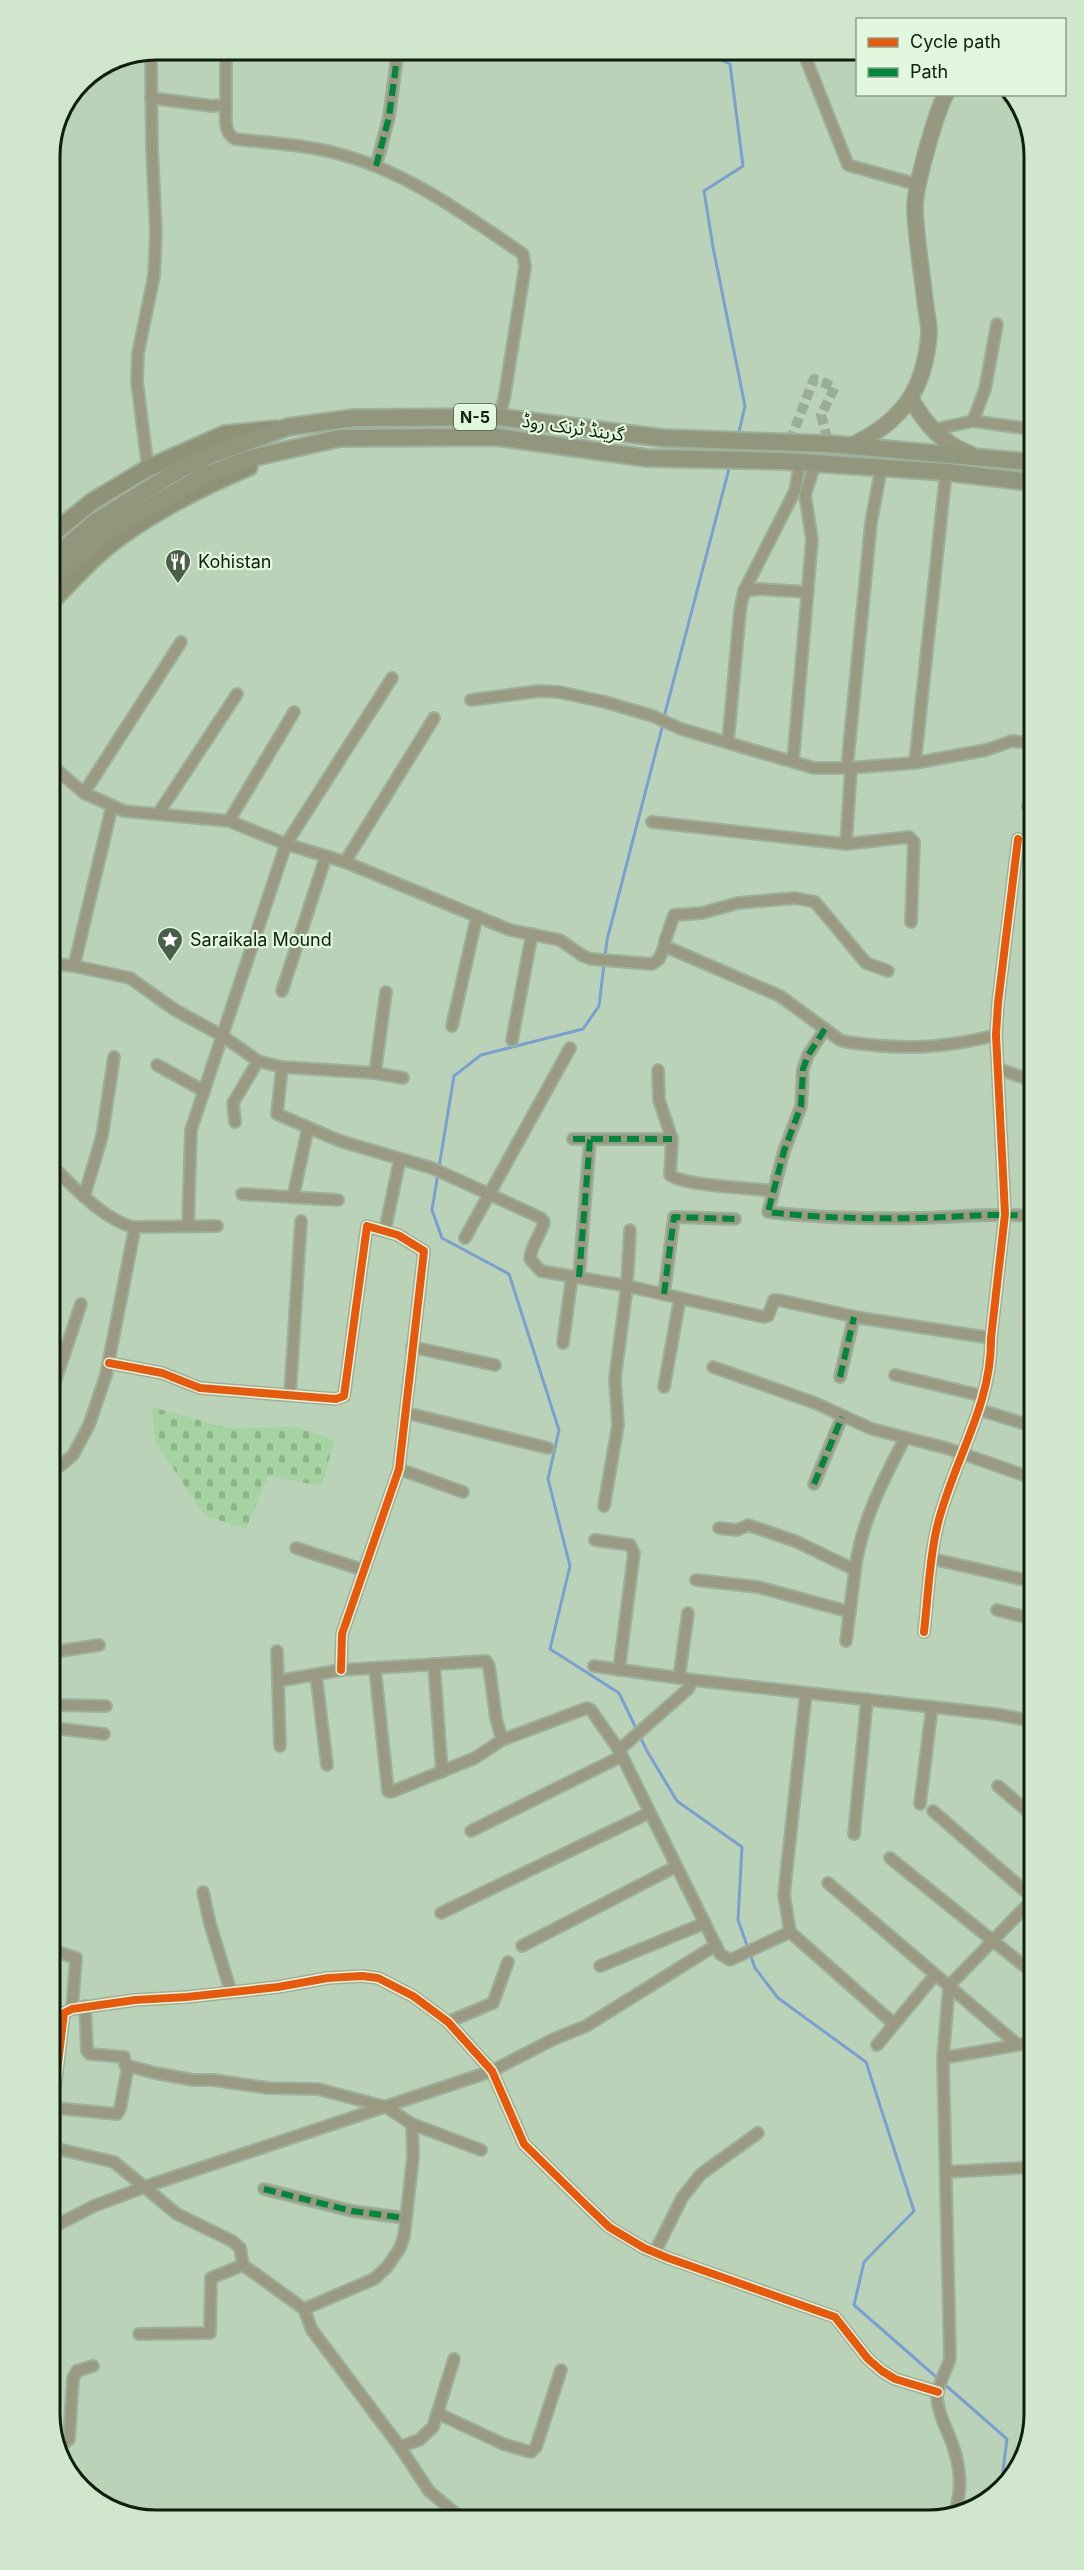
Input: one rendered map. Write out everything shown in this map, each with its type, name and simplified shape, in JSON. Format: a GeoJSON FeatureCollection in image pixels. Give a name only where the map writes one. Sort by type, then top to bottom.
{"type":"FeatureCollection","features":[{"type":"Feature","properties":{"kind":"highway","name":"گرینڈ ٹرنک روڈ"},"geometry":{"type":"LineString","coordinates":[[288,427],[354,418],[498,417],[662,438],[783,441],[1024,461]]}},
{"type":"Feature","properties":{"kind":"highway"},"geometry":{"type":"LineString","coordinates":[[496,437],[498,417]]}},
{"type":"Feature","properties":{"kind":"highway"},"geometry":{"type":"LineString","coordinates":[[60,552],[95,522],[179,470],[208,456],[288,427]]}},
{"type":"Feature","properties":{"kind":"highway","name":"گرینڈ ٹرنک روڈ"},"geometry":{"type":"LineString","coordinates":[[291,448],[340,438],[496,437],[665,459],[799,462],[946,472],[1024,481]]}},
{"type":"Feature","properties":{"kind":"highway"},"geometry":{"type":"LineString","coordinates":[[60,572],[109,531],[203,476],[251,458],[291,448]]}},
{"type":"Feature","properties":{"kind":"main road"},"geometry":{"type":"LineString","coordinates":[[850,446],[884,427],[911,399],[923,366],[929,331],[915,207],[941,103],[945,96]]}},
{"type":"Feature","properties":{"kind":"main road"},"geometry":{"type":"LineString","coordinates":[[911,399],[922,419],[932,430],[955,448],[975,457]]}},
{"type":"Feature","properties":{"kind":"main road","name":"گرینڈ ٹرنک روڈ"},"geometry":{"type":"LineString","coordinates":[[60,527],[93,501],[148,468],[225,434],[288,427]]}},
{"type":"Feature","properties":{"kind":"main road","name":"گرینڈ ٹرنک روڈ"},"geometry":{"type":"LineString","coordinates":[[60,593],[100,553],[130,530],[219,480],[291,448]]}},
{"type":"Feature","properties":{"kind":"street"},"geometry":{"type":"LineString","coordinates":[[226,60],[229,136],[235,139],[338,153],[376,166],[413,182],[523,254],[525,267],[504,400],[498,417]]}},
{"type":"Feature","properties":{"kind":"street"},"geometry":{"type":"LineString","coordinates":[[376,166],[389,117],[397,60]]}},
{"type":"Feature","properties":{"kind":"street"},"geometry":{"type":"LineString","coordinates":[[806,60],[848,165],[919,185]]}},
{"type":"Feature","properties":{"kind":"street"},"geometry":{"type":"LineString","coordinates":[[148,468],[137,382],[138,353],[154,276],[156,232],[151,61]]}},
{"type":"Feature","properties":{"kind":"street"},"geometry":{"type":"LineString","coordinates":[[151,98],[212,106],[226,105]]}},
{"type":"Feature","properties":{"kind":"street"},"geometry":{"type":"LineString","coordinates":[[973,421],[985,389],[997,324]]}},
{"type":"Feature","properties":{"kind":"street"},"geometry":{"type":"LineString","coordinates":[[932,430],[973,421],[1024,428]]}},
{"type":"Feature","properties":{"kind":"street"},"geometry":{"type":"LineString","coordinates":[[728,742],[740,611],[744,591],[795,491],[799,462]]}},
{"type":"Feature","properties":{"kind":"street"},"geometry":{"type":"LineString","coordinates":[[793,761],[812,540],[799,462]]}},
{"type":"Feature","properties":{"kind":"street"},"geometry":{"type":"LineString","coordinates":[[846,844],[849,768],[870,523],[881,469]]}},
{"type":"Feature","properties":{"kind":"street"},"geometry":{"type":"LineString","coordinates":[[915,763],[946,472]]}},
{"type":"Feature","properties":{"kind":"street"},"geometry":{"type":"LineString","coordinates":[[744,591],[759,589],[808,592]]}},
{"type":"Feature","properties":{"kind":"street"},"geometry":{"type":"LineString","coordinates":[[84,794],[181,642]]}},
{"type":"Feature","properties":{"kind":"street"},"geometry":{"type":"LineString","coordinates":[[188,1226],[191,1130],[286,844],[392,678]]}},
{"type":"Feature","properties":{"kind":"street"},"geometry":{"type":"LineString","coordinates":[[471,700],[539,691],[559,692],[653,716],[681,729],[814,768],[915,763],[986,750],[1012,741],[1024,742]]}},
{"type":"Feature","properties":{"kind":"street"},"geometry":{"type":"LineString","coordinates":[[158,814],[237,694]]}},
{"type":"Feature","properties":{"kind":"street"},"geometry":{"type":"LineString","coordinates":[[229,821],[294,712]]}},
{"type":"Feature","properties":{"kind":"street"},"geometry":{"type":"LineString","coordinates":[[345,862],[434,718]]}},
{"type":"Feature","properties":{"kind":"street"},"geometry":{"type":"LineString","coordinates":[[60,773],[84,794],[124,811],[229,821],[286,844],[345,862],[510,930],[560,940],[591,959],[652,964],[659,959],[674,915],[702,913],[738,903],[795,898],[815,902],[866,963],[888,970]]}},
{"type":"Feature","properties":{"kind":"street"},"geometry":{"type":"LineString","coordinates":[[74,966],[112,806]]}},
{"type":"Feature","properties":{"kind":"street"},"geometry":{"type":"LineString","coordinates":[[652,822],[846,844],[909,837],[914,842],[911,922]]}},
{"type":"Feature","properties":{"kind":"street"},"geometry":{"type":"LineString","coordinates":[[924,1632],[937,1527],[980,1410],[991,1356],[1005,1214],[996,1035],[1018,839]]}},
{"type":"Feature","properties":{"kind":"street"},"geometry":{"type":"LineString","coordinates":[[282,992],[326,856]]}},
{"type":"Feature","properties":{"kind":"street"},"geometry":{"type":"LineString","coordinates":[[452,1026],[477,916]]}},
{"type":"Feature","properties":{"kind":"street"},"geometry":{"type":"LineString","coordinates":[[512,1040],[532,934]]}},
{"type":"Feature","properties":{"kind":"street"},"geometry":{"type":"LineString","coordinates":[[665,945],[780,996],[847,1042],[916,1048],[970,1042],[996,1035]]}},
{"type":"Feature","properties":{"kind":"street"},"geometry":{"type":"LineString","coordinates":[[60,965],[130,978],[175,1010],[221,1035],[258,1061],[282,1067],[375,1073],[403,1078]]}},
{"type":"Feature","properties":{"kind":"street"},"geometry":{"type":"LineString","coordinates":[[375,1073],[386,992]]}},
{"type":"Feature","properties":{"kind":"street"},"geometry":{"type":"LineString","coordinates":[[825,1029],[808,1055],[803,1069],[801,1106],[772,1191],[768,1212],[822,1218],[1024,1215]]}},
{"type":"Feature","properties":{"kind":"street"},"geometry":{"type":"LineString","coordinates":[[465,1238],[570,1048]]}},
{"type":"Feature","properties":{"kind":"street"},"geometry":{"type":"LineString","coordinates":[[84,1197],[102,1136],[114,1057]]}},
{"type":"Feature","properties":{"kind":"street"},"geometry":{"type":"LineString","coordinates":[[235,1122],[233,1103],[258,1061]]}},
{"type":"Feature","properties":{"kind":"street"},"geometry":{"type":"LineString","coordinates":[[157,1065],[204,1091]]}},
{"type":"Feature","properties":{"kind":"street"},"geometry":{"type":"LineString","coordinates":[[282,1067],[277,1114],[340,1141],[446,1173],[544,1222],[531,1251],[530,1259],[541,1271],[627,1286],[764,1317],[768,1316],[774,1300],[778,1300],[854,1317],[991,1338]]}},
{"type":"Feature","properties":{"kind":"street"},"geometry":{"type":"LineString","coordinates":[[998,1069],[1024,1078]]}},
{"type":"Feature","properties":{"kind":"street"},"geometry":{"type":"LineString","coordinates":[[658,1070],[659,1100],[672,1139],[670,1175],[696,1182],[772,1191]]}},
{"type":"Feature","properties":{"kind":"street"},"geometry":{"type":"LineString","coordinates":[[293,1197],[308,1128]]}},
{"type":"Feature","properties":{"kind":"street"},"geometry":{"type":"LineString","coordinates":[[573,1139],[672,1139]]}},
{"type":"Feature","properties":{"kind":"street"},"geometry":{"type":"LineString","coordinates":[[563,1343],[576,1277],[587,1199],[590,1139]]}},
{"type":"Feature","properties":{"kind":"street"},"geometry":{"type":"LineString","coordinates":[[385,1230],[400,1159]]}},
{"type":"Feature","properties":{"kind":"street"},"geometry":{"type":"LineString","coordinates":[[60,1174],[84,1197],[122,1224],[135,1227],[217,1226]]}},
{"type":"Feature","properties":{"kind":"street"},"geometry":{"type":"LineString","coordinates":[[242,1194],[338,1200]]}},
{"type":"Feature","properties":{"kind":"street"},"geometry":{"type":"LineString","coordinates":[[664,1294],[674,1217],[735,1219]]}},
{"type":"Feature","properties":{"kind":"street"},"geometry":{"type":"LineString","coordinates":[[290,1395],[301,1221]]}},
{"type":"Feature","properties":{"kind":"street"},"geometry":{"type":"LineString","coordinates":[[109,1362],[162,1373],[200,1388],[336,1399],[344,1396],[364,1230],[367,1226],[385,1230],[424,1251],[399,1469],[342,1634],[341,1671]]}},
{"type":"Feature","properties":{"kind":"street"},"geometry":{"type":"LineString","coordinates":[[60,1466],[74,1455],[89,1425],[109,1362],[135,1227]]}},
{"type":"Feature","properties":{"kind":"street"},"geometry":{"type":"LineString","coordinates":[[604,1506],[618,1425],[615,1378],[627,1286],[630,1230]]}},
{"type":"Feature","properties":{"kind":"street"},"geometry":{"type":"LineString","coordinates":[[664,1387],[680,1298]]}},
{"type":"Feature","properties":{"kind":"street"},"geometry":{"type":"LineString","coordinates":[[60,1367],[81,1304]]}},
{"type":"Feature","properties":{"kind":"street"},"geometry":{"type":"LineString","coordinates":[[840,1377],[854,1317]]}},
{"type":"Feature","properties":{"kind":"street"},"geometry":{"type":"LineString","coordinates":[[412,1347],[495,1365]]}},
{"type":"Feature","properties":{"kind":"street"},"geometry":{"type":"LineString","coordinates":[[713,1367],[815,1403],[872,1429],[1024,1472]]}},
{"type":"Feature","properties":{"kind":"street"},"geometry":{"type":"LineString","coordinates":[[895,1375],[983,1396]]}},
{"type":"Feature","properties":{"kind":"street"},"geometry":{"type":"LineString","coordinates":[[980,1410],[1024,1424]]}},
{"type":"Feature","properties":{"kind":"street"},"geometry":{"type":"LineString","coordinates":[[407,1413],[548,1448]]}},
{"type":"Feature","properties":{"kind":"street"},"geometry":{"type":"LineString","coordinates":[[814,1484],[842,1417]]}},
{"type":"Feature","properties":{"kind":"street"},"geometry":{"type":"LineString","coordinates":[[846,1641],[858,1547],[883,1481],[905,1438]]}},
{"type":"Feature","properties":{"kind":"street"},"geometry":{"type":"LineString","coordinates":[[399,1469],[463,1492]]}},
{"type":"Feature","properties":{"kind":"street"},"geometry":{"type":"LineString","coordinates":[[719,1528],[737,1530],[748,1525],[795,1541],[855,1570]]}},
{"type":"Feature","properties":{"kind":"street"},"geometry":{"type":"LineString","coordinates":[[595,1540],[630,1545],[634,1553],[619,1670]]}},
{"type":"Feature","properties":{"kind":"street"},"geometry":{"type":"LineString","coordinates":[[296,1548],[363,1570]]}},
{"type":"Feature","properties":{"kind":"street"},"geometry":{"type":"LineString","coordinates":[[933,1559],[1024,1580]]}},
{"type":"Feature","properties":{"kind":"street"},"geometry":{"type":"LineString","coordinates":[[696,1580],[758,1587],[850,1612]]}},
{"type":"Feature","properties":{"kind":"street"},"geometry":{"type":"LineString","coordinates":[[997,1610],[1024,1616]]}},
{"type":"Feature","properties":{"kind":"street"},"geometry":{"type":"LineString","coordinates":[[679,1678],[688,1613]]}},
{"type":"Feature","properties":{"kind":"street"},"geometry":{"type":"LineString","coordinates":[[60,1651],[99,1645]]}},
{"type":"Feature","properties":{"kind":"street"},"geometry":{"type":"LineString","coordinates":[[277,1651],[280,1746]]}},
{"type":"Feature","properties":{"kind":"street"},"geometry":{"type":"LineString","coordinates":[[278,1681],[341,1671],[486,1661],[489,1666],[496,1718],[502,1740]]}},
{"type":"Feature","properties":{"kind":"street"},"geometry":{"type":"LineString","coordinates":[[434,1664],[442,1772]]}},
{"type":"Feature","properties":{"kind":"street"},"geometry":{"type":"LineString","coordinates":[[594,1666],[1024,1720]]}},
{"type":"Feature","properties":{"kind":"street"},"geometry":{"type":"LineString","coordinates":[[375,1669],[388,1791],[391,1792],[442,1772],[475,1758],[502,1740],[587,1708],[623,1750],[649,1813],[675,1867],[725,1959],[730,1960],[786,1934]]}},
{"type":"Feature","properties":{"kind":"street"},"geometry":{"type":"LineString","coordinates":[[316,1675],[327,1765]]}},
{"type":"Feature","properties":{"kind":"street"},"geometry":{"type":"LineString","coordinates":[[471,1831],[623,1750],[688,1689],[693,1680]]}},
{"type":"Feature","properties":{"kind":"street"},"geometry":{"type":"LineString","coordinates":[[806,1693],[784,1894],[786,1934],[894,2024]]}},
{"type":"Feature","properties":{"kind":"street"},"geometry":{"type":"LineString","coordinates":[[854,1834],[867,1699]]}},
{"type":"Feature","properties":{"kind":"street"},"geometry":{"type":"LineString","coordinates":[[60,1705],[106,1706]]}},
{"type":"Feature","properties":{"kind":"street"},"geometry":{"type":"LineString","coordinates":[[920,1804],[932,1707]]}},
{"type":"Feature","properties":{"kind":"street"},"geometry":{"type":"LineString","coordinates":[[60,1729],[104,1734]]}},
{"type":"Feature","properties":{"kind":"street"},"geometry":{"type":"LineString","coordinates":[[998,1786],[1024,1808]]}},
{"type":"Feature","properties":{"kind":"street"},"geometry":{"type":"LineString","coordinates":[[933,1811],[1024,1890]]}},
{"type":"Feature","properties":{"kind":"street"},"geometry":{"type":"LineString","coordinates":[[441,1913],[649,1813]]}},
{"type":"Feature","properties":{"kind":"street"},"geometry":{"type":"LineString","coordinates":[[890,1858],[1024,1966]]}},
{"type":"Feature","properties":{"kind":"street"},"geometry":{"type":"LineString","coordinates":[[522,1946],[675,1867]]}},
{"type":"Feature","properties":{"kind":"street"},"geometry":{"type":"LineString","coordinates":[[828,1883],[935,1975],[1024,2042]]}},
{"type":"Feature","properties":{"kind":"street"},"geometry":{"type":"LineString","coordinates":[[203,1892],[210,1924],[231,1992]]}},
{"type":"Feature","properties":{"kind":"street"},"geometry":{"type":"LineString","coordinates":[[957,2505],[961,2473],[956,2451],[938,2409],[938,2390],[950,2358],[943,2058],[949,1986],[1024,1907]]}},
{"type":"Feature","properties":{"kind":"street"},"geometry":{"type":"LineString","coordinates":[[600,1966],[705,1923]]}},
{"type":"Feature","properties":{"kind":"street"},"geometry":{"type":"LineString","coordinates":[[60,2223],[94,2206],[143,2188],[492,2071],[586,2026],[716,1945]]}},
{"type":"Feature","properties":{"kind":"street"},"geometry":{"type":"LineString","coordinates":[[60,1953],[76,1958],[72,2009]]}},
{"type":"Feature","properties":{"kind":"street"},"geometry":{"type":"LineString","coordinates":[[448,2022],[493,2004],[508,1962]]}},
{"type":"Feature","properties":{"kind":"street"},"geometry":{"type":"LineString","coordinates":[[877,2045],[935,1975]]}},
{"type":"Feature","properties":{"kind":"street"},"geometry":{"type":"LineString","coordinates":[[60,2052],[64,2013],[72,2009],[231,1992],[328,1978],[362,1976],[378,1978],[413,1996],[448,2022],[492,2071],[524,2144],[609,2227],[655,2252],[836,2317],[868,2360],[882,2371],[895,2379],[938,2390]]}},
{"type":"Feature","properties":{"kind":"street"},"geometry":{"type":"LineString","coordinates":[[85,2006],[88,2053],[124,2056],[124,2064],[129,2066],[193,2080],[213,2080],[268,2088],[318,2089],[386,2107],[412,2124],[481,2150]]}},
{"type":"Feature","properties":{"kind":"street"},"geometry":{"type":"LineString","coordinates":[[943,2058],[1024,2044]]}},
{"type":"Feature","properties":{"kind":"street"},"geometry":{"type":"LineString","coordinates":[[60,2102],[117,2114],[129,2066]]}},
{"type":"Feature","properties":{"kind":"street"},"geometry":{"type":"LineString","coordinates":[[304,2309],[374,2279],[387,2267],[400,2248],[404,2236],[413,2157],[412,2124]]}},
{"type":"Feature","properties":{"kind":"street"},"geometry":{"type":"LineString","coordinates":[[655,2252],[682,2198],[701,2174],[758,2133]]}},
{"type":"Feature","properties":{"kind":"street"},"geometry":{"type":"LineString","coordinates":[[60,2149],[114,2162],[177,2214],[232,2241],[240,2248],[243,2265],[304,2309],[312,2330],[400,2447],[429,2491],[452,2510]]}},
{"type":"Feature","properties":{"kind":"street"},"geometry":{"type":"LineString","coordinates":[[946,2172],[1024,2168]]}},
{"type":"Feature","properties":{"kind":"street"},"geometry":{"type":"LineString","coordinates":[[264,2189],[352,2211],[405,2218]]}},
{"type":"Feature","properties":{"kind":"street"},"geometry":{"type":"LineString","coordinates":[[139,2334],[210,2333],[211,2278],[243,2265]]}},
{"type":"Feature","properties":{"kind":"street"},"geometry":{"type":"LineString","coordinates":[[400,2447],[419,2440],[433,2427],[454,2359]]}},
{"type":"Feature","properties":{"kind":"street"},"geometry":{"type":"LineString","coordinates":[[65,2443],[69,2439],[73,2378],[77,2371],[93,2366]]}},
{"type":"Feature","properties":{"kind":"street"},"geometry":{"type":"LineString","coordinates":[[437,2413],[503,2444],[531,2452],[536,2447],[561,2370]]}},
{"type":"Feature","properties":{"kind":"green space"},"geometry":{"type":"Polygon","coordinates":[[[152,1407],[228,1428],[298,1427],[334,1441],[322,1486],[268,1476],[246,1529],[204,1515],[155,1441],[152,1407]]]}},
{"type":"Feature","properties":{"kind":"waterway"},"geometry":{"type":"LineString","coordinates":[[721,60],[730,64],[743,166],[704,191],[745,406],[738,436]]}},
{"type":"Feature","properties":{"kind":"waterway"},"geometry":{"type":"LineString","coordinates":[[664,717],[730,465]]}},
{"type":"Feature","properties":{"kind":"waterway"},"geometry":{"type":"LineString","coordinates":[[663,724],[607,940],[599,1006],[583,1029],[481,1055],[454,1076],[432,1210],[442,1238],[509,1274],[559,1430],[548,1479],[570,1566],[550,1649],[619,1693],[647,1751],[677,1801],[742,1847],[738,1920],[755,1968],[778,1998],[866,2062],[914,2211],[864,2262],[854,2305],[1007,2439],[1003,2474]]}},
{"type":"Feature","properties":{"kind":"tunnel"},"geometry":{"type":"LineString","coordinates":[[790,441],[814,379],[835,387],[821,415],[829,444]]}},
{"type":"Feature","properties":{"kind":"marked path"},"geometry":{"type":"LineString","coordinates":[[376,166],[389,117],[397,60]]}},
{"type":"Feature","properties":{"kind":"marked path"},"geometry":{"type":"LineString","coordinates":[[825,1029],[808,1055],[803,1069],[801,1106],[784,1151],[768,1212],[863,1218],[1024,1215]]}},
{"type":"Feature","properties":{"kind":"marked path"},"geometry":{"type":"LineString","coordinates":[[573,1139],[672,1139]]}},
{"type":"Feature","properties":{"kind":"marked path"},"geometry":{"type":"LineString","coordinates":[[579,1277],[590,1139]]}},
{"type":"Feature","properties":{"kind":"marked path"},"geometry":{"type":"LineString","coordinates":[[664,1294],[674,1217],[735,1219]]}},
{"type":"Feature","properties":{"kind":"marked path"},"geometry":{"type":"LineString","coordinates":[[840,1377],[854,1317]]}},
{"type":"Feature","properties":{"kind":"marked path"},"geometry":{"type":"LineString","coordinates":[[814,1484],[842,1417]]}},
{"type":"Feature","properties":{"kind":"marked path"},"geometry":{"type":"LineString","coordinates":[[264,2189],[352,2211],[405,2218]]}},
{"type":"Feature","properties":{"kind":"cycle path"},"geometry":{"type":"LineString","coordinates":[[924,1632],[930,1566],[937,1527],[978,1411],[990,1363],[1005,1214],[996,1035],[1018,839]]}},
{"type":"Feature","properties":{"kind":"cycle path"},"geometry":{"type":"LineString","coordinates":[[109,1363],[162,1373],[200,1388],[336,1399],[344,1396],[367,1226],[398,1235],[424,1251],[399,1469],[342,1634],[341,1670]]}},
{"type":"Feature","properties":{"kind":"cycle path"},"geometry":{"type":"LineString","coordinates":[[60,2046],[64,2013],[72,2009],[135,2000],[278,1987],[328,1978],[362,1976],[378,1978],[413,1996],[448,2022],[492,2071],[524,2144],[609,2227],[644,2248],[668,2258],[835,2317],[868,2359],[882,2371],[895,2379],[938,2392]]}},
{"type":"Feature","properties":{"kind":"place","name":"Kohistan"},"geometry":{"type":"Point","coordinates":[178,585]}},
{"type":"Feature","properties":{"kind":"place","name":"Saraikala Mound"},"geometry":{"type":"Point","coordinates":[170,963]}}]}
